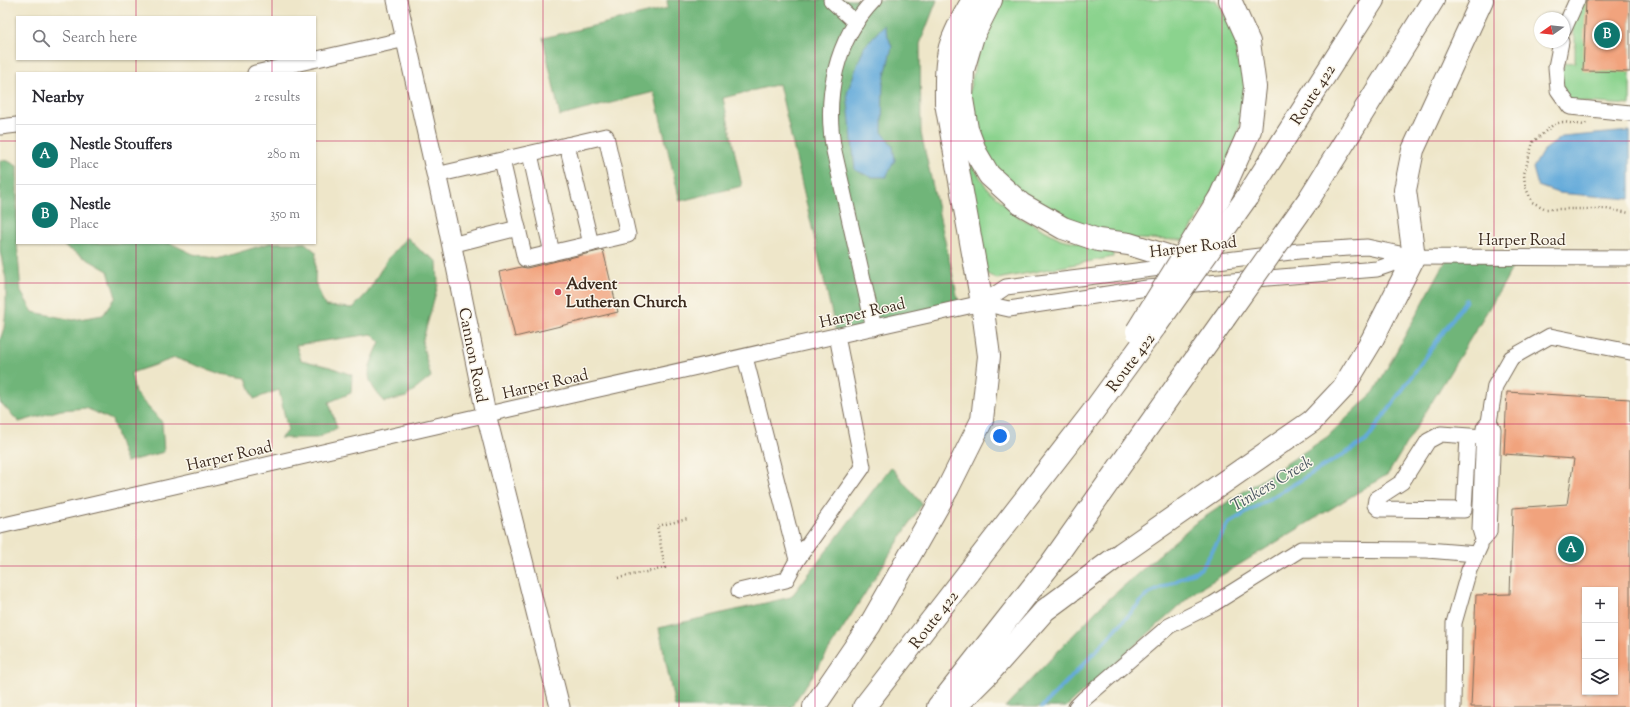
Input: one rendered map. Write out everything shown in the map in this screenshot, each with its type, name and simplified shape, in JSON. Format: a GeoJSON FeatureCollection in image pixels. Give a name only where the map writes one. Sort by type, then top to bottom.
{"type":"FeatureCollection","features":[{"type":"Feature","properties":{"kind":"highway"},"geometry":{"type":"LineString","coordinates":[[814,707],[870,625],[948,488],[982,420],[989,356],[982,303],[946,103],[946,73],[950,48],[959,24],[973,0]]}},
{"type":"Feature","properties":{"kind":"highway"},"geometry":{"type":"LineString","coordinates":[[991,0],[973,36],[963,70],[962,98],[967,128],[976,153],[990,175],[1021,204],[1063,228],[1098,240],[1129,244],[1193,264]]}},
{"type":"Feature","properties":{"kind":"highway"},"geometry":{"type":"LineString","coordinates":[[1146,329],[1220,197],[1250,130],[1255,87],[1249,42],[1230,0]]}},
{"type":"Feature","properties":{"kind":"highway","name":"Route 422"},"geometry":{"type":"LineString","coordinates":[[864,707],[1092,413],[1146,329],[1247,197],[1373,0]]}},
{"type":"Feature","properties":{"kind":"highway"},"geometry":{"type":"LineString","coordinates":[[938,707],[1050,565],[1309,199],[1433,0]]}},
{"type":"Feature","properties":{"kind":"highway"},"geometry":{"type":"LineString","coordinates":[[955,707],[989,673],[1045,610],[1122,553],[1312,421],[1343,388],[1372,340],[1414,257],[1405,190],[1413,150],[1482,0]]}},
{"type":"Feature","properties":{"kind":"main road","name":"Cannon Road"},"geometry":{"type":"LineString","coordinates":[[397,0],[436,175],[486,414],[560,707]]}},
{"type":"Feature","properties":{"kind":"street"},"geometry":{"type":"LineString","coordinates":[[831,0],[856,23]]}},
{"type":"Feature","properties":{"kind":"street"},"geometry":{"type":"LineString","coordinates":[[874,0],[862,12],[834,70],[829,107],[830,131],[874,328]]}},
{"type":"Feature","properties":{"kind":"street"},"geometry":{"type":"LineString","coordinates":[[1570,16],[1577,0]]}},
{"type":"Feature","properties":{"kind":"street"},"geometry":{"type":"LineString","coordinates":[[316,59],[406,39]]}},
{"type":"Feature","properties":{"kind":"street"},"geometry":{"type":"LineString","coordinates":[[1560,48],[1556,68],[1558,90],[1570,107],[1630,113]]}},
{"type":"Feature","properties":{"kind":"street"},"geometry":{"type":"LineString","coordinates":[[259,72],[313,60]]}},
{"type":"Feature","properties":{"kind":"street"},"geometry":{"type":"LineString","coordinates":[[0,127],[16,125]]}},
{"type":"Feature","properties":{"kind":"street"},"geometry":{"type":"LineString","coordinates":[[436,175],[606,136],[628,235],[525,259],[502,160]]}},
{"type":"Feature","properties":{"kind":"street"},"geometry":{"type":"LineString","coordinates":[[567,145],[591,244]]}},
{"type":"Feature","properties":{"kind":"street"},"geometry":{"type":"LineString","coordinates":[[530,154],[552,253]]}},
{"type":"Feature","properties":{"kind":"street"},"geometry":{"type":"LineString","coordinates":[[451,245],[518,228]]}},
{"type":"Feature","properties":{"kind":"street","name":"Harper Road"},"geometry":{"type":"LineString","coordinates":[[0,526],[486,414],[982,303],[1006,287],[1299,251],[1367,246],[1414,257],[1630,258]]}},
{"type":"Feature","properties":{"kind":"street","name":"Harper Road"},"geometry":{"type":"LineString","coordinates":[[982,303],[1010,309],[1147,288],[1377,269],[1414,257]]}},
{"type":"Feature","properties":{"kind":"street"},"geometry":{"type":"LineString","coordinates":[[739,591],[786,580],[797,560],[863,467],[837,336]]}},
{"type":"Feature","properties":{"kind":"street"},"geometry":{"type":"LineString","coordinates":[[1453,707],[1454,623],[1469,570],[1483,539],[1489,532],[1493,429],[1490,422],[1495,386],[1511,358],[1550,336],[1630,352]]}},
{"type":"Feature","properties":{"kind":"street"},"geometry":{"type":"LineString","coordinates":[[745,357],[797,560]]}},
{"type":"Feature","properties":{"kind":"street"},"geometry":{"type":"LineString","coordinates":[[1483,539],[1480,530],[1484,428],[1490,422]]}},
{"type":"Feature","properties":{"kind":"street"},"geometry":{"type":"LineString","coordinates":[[1468,436],[1464,510],[1379,509],[1374,505],[1376,499],[1402,482],[1428,441],[1441,434],[1468,436],[1484,438]]}},
{"type":"Feature","properties":{"kind":"street"},"geometry":{"type":"LineString","coordinates":[[1076,707],[1169,626],[1213,604],[1300,549],[1427,550],[1476,554]]}},
{"type":"Feature","properties":{"kind":"path"},"geometry":{"type":"LineString","coordinates":[[1589,122],[1584,125],[1563,122],[1554,124],[1533,142],[1524,174],[1525,186],[1532,202],[1546,209],[1606,208],[1630,213]]}},
{"type":"Feature","properties":{"kind":"path"},"geometry":{"type":"LineString","coordinates":[[618,578],[665,568],[657,526],[688,519]]}},
{"type":"Feature","properties":{"kind":"green space"},"geometry":{"type":"Polygon","coordinates":[[[667,0],[937,0],[920,44],[921,133],[960,308],[837,336],[779,84],[723,98],[742,186],[680,201],[654,92],[560,116],[543,38],[668,8],[667,0]]]}},
{"type":"Feature","properties":{"kind":"green space"},"geometry":{"type":"Polygon","coordinates":[[[999,0],[1216,0],[1240,40],[1246,91],[1237,140],[1205,207],[1184,240],[1135,239],[1063,222],[994,171],[973,129],[968,96],[986,18],[999,0]]]}},
{"type":"Feature","properties":{"kind":"green space"},"geometry":{"type":"Polygon","coordinates":[[[1585,0],[1630,0],[1630,105],[1567,101],[1559,77],[1565,63],[1575,62],[1575,37],[1571,25],[1585,0]]]}},
{"type":"Feature","properties":{"kind":"green space"},"geometry":{"type":"Polygon","coordinates":[[[967,157],[987,188],[1019,217],[1061,239],[1113,250],[1113,257],[997,279],[987,274],[961,160],[967,157]]]}},
{"type":"Feature","properties":{"kind":"green space"},"geometry":{"type":"Polygon","coordinates":[[[0,160],[8,161],[16,165],[16,244],[21,292],[33,312],[73,320],[103,315],[116,297],[108,271],[64,246],[63,244],[172,244],[193,254],[217,259],[267,244],[306,244],[316,252],[315,282],[325,306],[353,308],[368,292],[386,261],[407,237],[421,251],[437,261],[438,285],[422,343],[431,377],[406,397],[385,402],[372,386],[370,379],[370,367],[380,342],[372,334],[296,345],[301,360],[330,367],[352,375],[351,393],[329,402],[337,428],[317,438],[280,438],[288,431],[279,390],[254,399],[246,378],[221,374],[175,358],[131,373],[135,393],[162,422],[164,452],[126,462],[112,420],[86,408],[61,410],[19,422],[0,402],[0,340],[4,328],[6,309],[6,279],[0,251],[0,160]]]}},
{"type":"Feature","properties":{"kind":"green space"},"geometry":{"type":"Polygon","coordinates":[[[1448,257],[1518,257],[1503,285],[1388,474],[1196,591],[1066,707],[1005,707],[1101,606],[1194,524],[1327,437],[1374,392],[1448,257]]]}},
{"type":"Feature","properties":{"kind":"green space"},"geometry":{"type":"Polygon","coordinates":[[[891,467],[922,504],[791,707],[675,707],[659,628],[791,597],[891,467]]]}},
{"type":"Feature","properties":{"kind":"water"},"geometry":{"type":"Polygon","coordinates":[[[884,25],[892,47],[883,84],[882,132],[893,146],[895,160],[886,177],[871,177],[855,170],[847,93],[864,47],[884,25]]]}},
{"type":"Feature","properties":{"kind":"water"},"geometry":{"type":"Polygon","coordinates":[[[1630,131],[1630,199],[1558,193],[1538,186],[1533,168],[1543,151],[1562,137],[1630,131]]]}},
{"type":"Feature","properties":{"kind":"building"},"geometry":{"type":"Polygon","coordinates":[[[1586,0],[1630,0],[1630,72],[1583,71],[1586,0]]]}},
{"type":"Feature","properties":{"kind":"building","name":"Advent Lutheran Church"},"geometry":{"type":"Polygon","coordinates":[[[603,250],[618,312],[515,337],[499,272],[521,267],[527,268],[603,250]]]}},
{"type":"Feature","properties":{"kind":"building"},"geometry":{"type":"Polygon","coordinates":[[[1507,392],[1630,399],[1630,707],[1471,707],[1476,595],[1510,594],[1513,508],[1567,504],[1574,459],[1504,454],[1507,392]]]}},
{"type":"Feature","properties":{"kind":"waterway","name":"Tinkers Creek"},"geometry":{"type":"LineString","coordinates":[[1042,707],[1147,595],[1202,568],[1229,523],[1366,441],[1466,300]]}},
{"type":"Feature","properties":{"kind":"place","name":"Nestle"},"geometry":{"type":"Point","coordinates":[1607,35]}},
{"type":"Feature","properties":{"kind":"place","name":"Advent Lutheran Church"},"geometry":{"type":"Point","coordinates":[558,292]}},
{"type":"Feature","properties":{"kind":"place","name":"Nestle Stouffers"},"geometry":{"type":"Point","coordinates":[1571,549]}}]}
